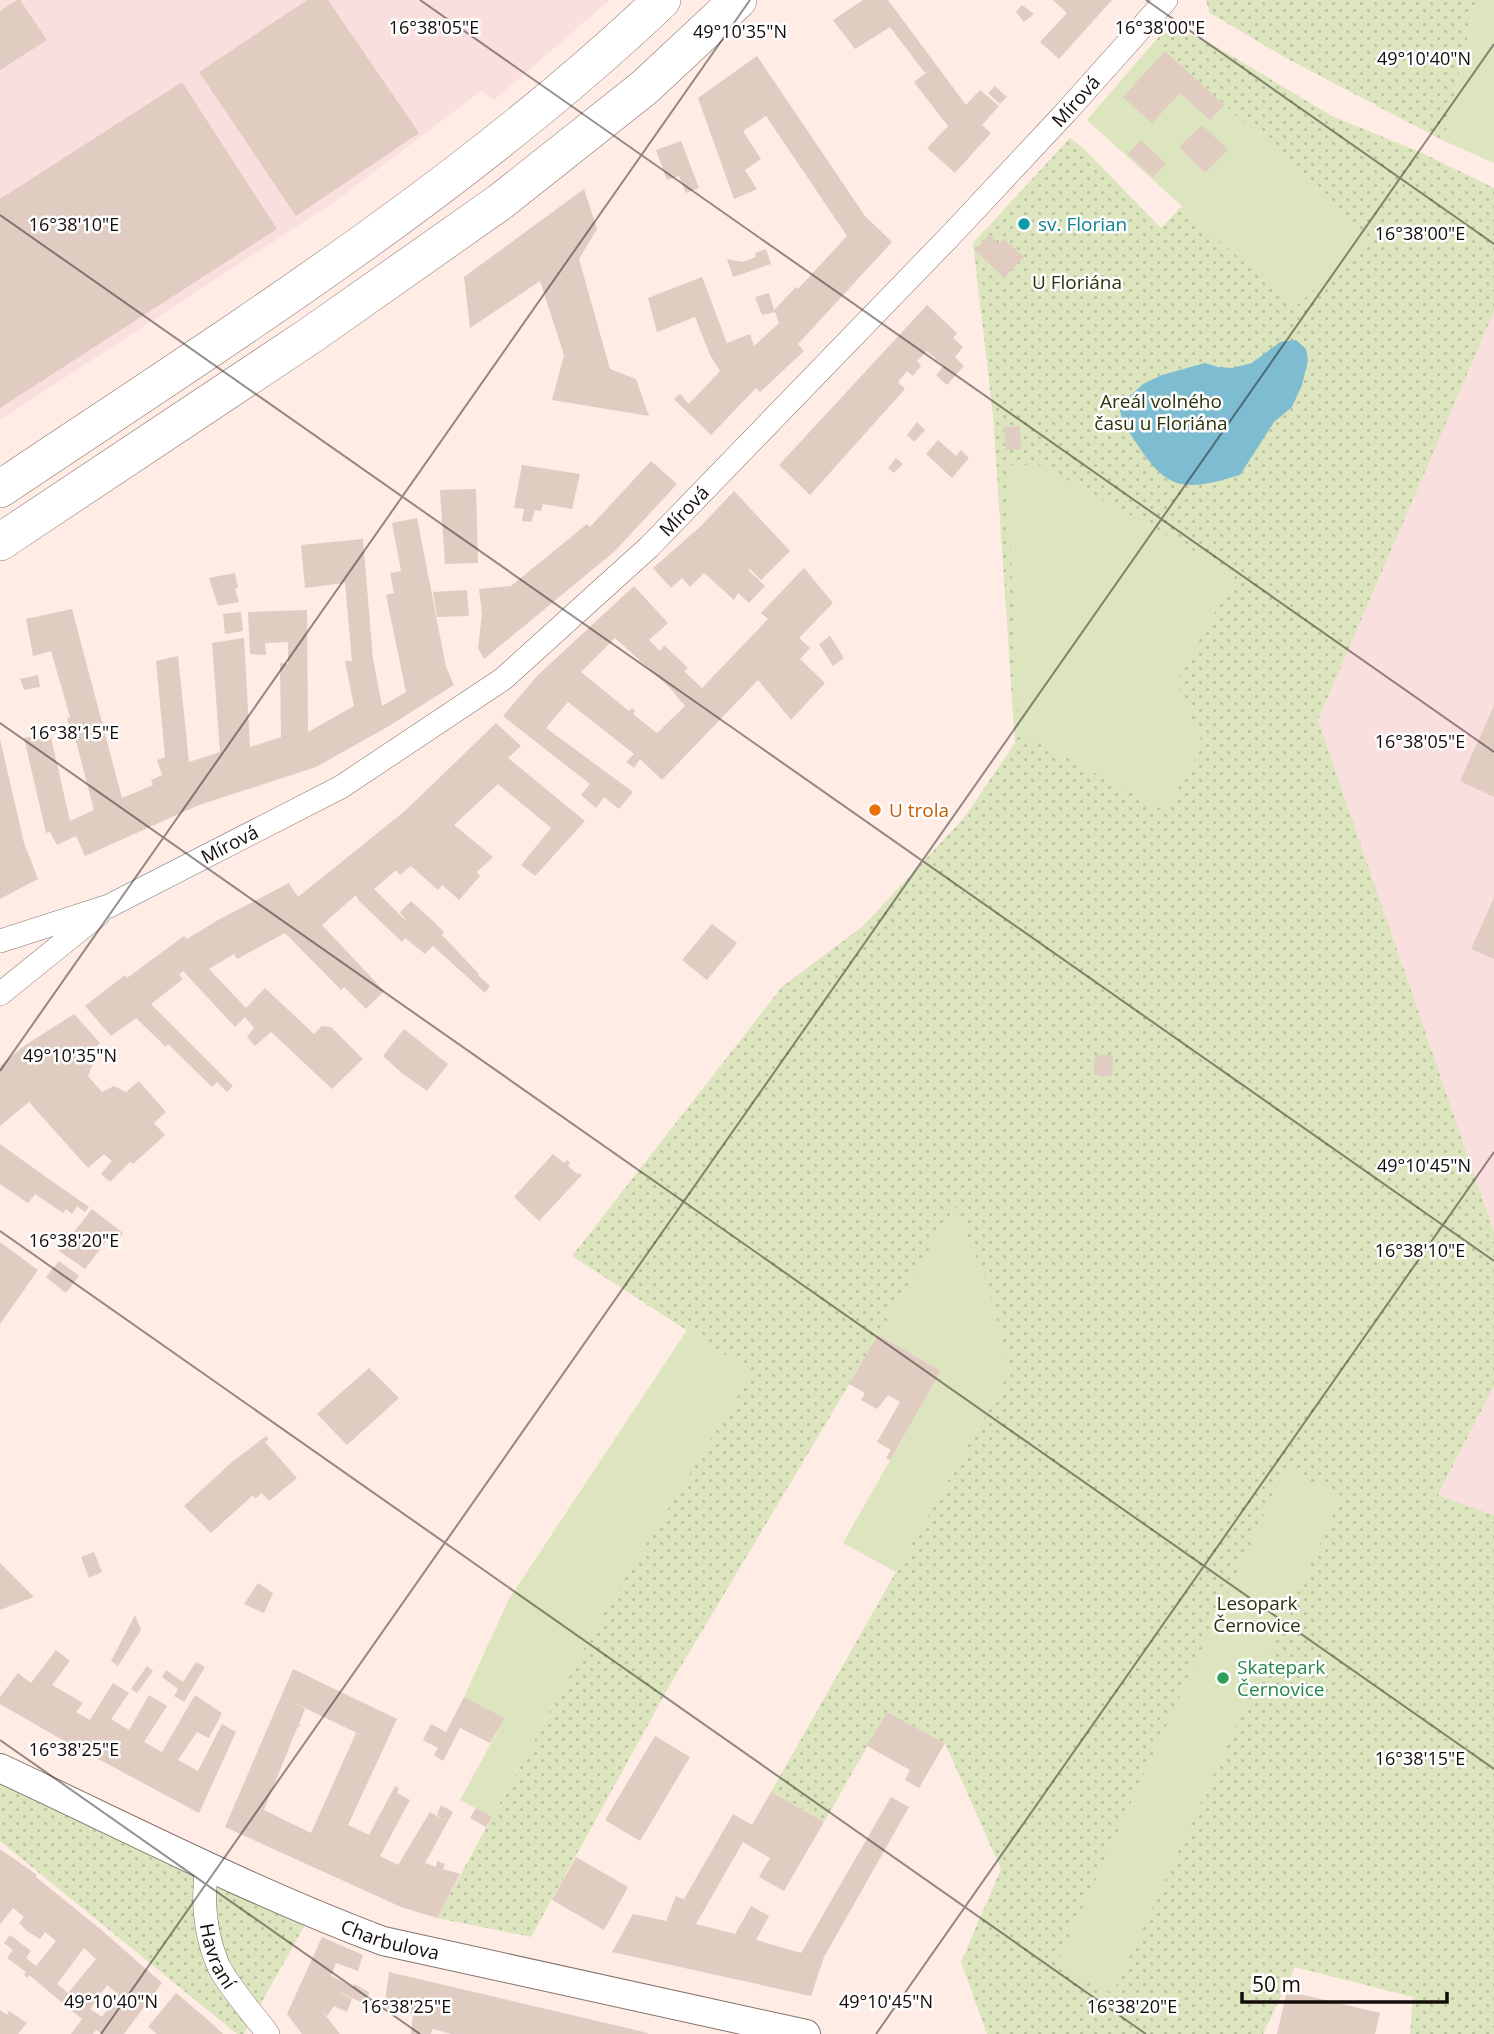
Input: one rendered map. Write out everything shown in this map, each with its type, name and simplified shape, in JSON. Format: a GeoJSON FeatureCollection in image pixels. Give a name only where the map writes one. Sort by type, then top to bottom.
{"type":"FeatureCollection","features":[{"type":"Feature","properties":{"kind":"highway"},"geometry":{"type":"LineString","coordinates":[[0,489],[378,232],[523,120],[662,0]]}},
{"type":"Feature","properties":{"kind":"highway"},"geometry":{"type":"LineString","coordinates":[[0,542],[311,335],[500,202],[645,87],[738,0]]}},
{"type":"Feature","properties":{"kind":"street","name":"Mírová"},"geometry":{"type":"LineString","coordinates":[[109,906],[341,787],[503,679],[649,547],[968,216],[1166,0]]}},
{"type":"Feature","properties":{"kind":"street"},"geometry":{"type":"LineString","coordinates":[[0,941],[109,906]]}},
{"type":"Feature","properties":{"kind":"street"},"geometry":{"type":"LineString","coordinates":[[0,994],[109,906]]}},
{"type":"Feature","properties":{"kind":"street","name":"Charbulova"},"geometry":{"type":"LineString","coordinates":[[0,1768],[207,1865],[383,1941],[806,2034]]}},
{"type":"Feature","properties":{"kind":"street","name":"Havraní"},"geometry":{"type":"LineString","coordinates":[[207,1865],[204,1886],[205,1921],[220,1968],[268,2034]]}},
{"type":"Feature","properties":{"kind":"shaded area"},"geometry":{"type":"Polygon","coordinates":[[[0,0],[610,0],[494,100],[481,91],[337,200],[0,420],[0,0]]]}},
{"type":"Feature","properties":{"kind":"shaded area"},"geometry":{"type":"Polygon","coordinates":[[[1494,312],[1494,1232],[1318,720],[1494,312]]]}},
{"type":"Feature","properties":{"kind":"shaded area"},"geometry":{"type":"Polygon","coordinates":[[[1494,1386],[1494,1515],[1438,1496],[1494,1386]]]}},
{"type":"Feature","properties":{"kind":"green space"},"geometry":{"type":"Polygon","coordinates":[[[1206,0],[1476,0],[1444,141],[1286,58],[1210,13],[1206,0]]]}},
{"type":"Feature","properties":{"kind":"green space"},"geometry":{"type":"Polygon","coordinates":[[[1476,0],[1494,0],[1494,163],[1444,141],[1476,0]]]}},
{"type":"Feature","properties":{"kind":"green space"},"geometry":{"type":"Polygon","coordinates":[[[1172,31],[1194,36],[1215,46],[1332,116],[1422,153],[1494,188],[1494,312],[1318,720],[1494,1232],[1494,1386],[1438,1495],[1494,1515],[1494,2034],[1410,2034],[1413,1997],[1295,1967],[1263,2034],[987,2034],[961,1962],[1001,1869],[945,1743],[887,1712],[824,1822],[771,1792],[1010,1371],[955,1207],[671,1683],[531,1937],[437,1918],[603,1614],[725,1355],[572,1256],[782,987],[863,926],[964,818],[1015,743],[993,415],[973,243],[1070,138],[1161,228],[1182,206],[1294,307],[1369,239],[1155,41],[1162,34],[1172,31]]]}},
{"type":"Feature","properties":{"kind":"green space"},"geometry":{"type":"Polygon","coordinates":[[[1155,41],[1370,239],[1294,308],[1087,120],[1155,41]]]}},
{"type":"Feature","properties":{"kind":"green space"},"geometry":{"type":"Polygon","coordinates":[[[1007,465],[1040,465],[1236,574],[1177,681],[1203,745],[1165,811],[1019,732],[1007,465]]]}},
{"type":"Feature","properties":{"kind":"green space"},"geometry":{"type":"Polygon","coordinates":[[[955,1206],[988,1286],[1010,1371],[896,1572],[843,1543],[941,1371],[878,1335],[955,1206]]]}},
{"type":"Feature","properties":{"kind":"green space"},"geometry":{"type":"Polygon","coordinates":[[[687,1330],[752,1373],[603,1614],[492,1817],[460,1800],[505,1718],[464,1697],[509,1599],[687,1330]]]}},
{"type":"Feature","properties":{"kind":"green space","name":"Skatepark Černovice"},"geometry":{"type":"Polygon","coordinates":[[[1285,1469],[1342,1496],[1113,1993],[1055,1967],[1285,1469]]]}},
{"type":"Feature","properties":{"kind":"green space"},"geometry":{"type":"Polygon","coordinates":[[[0,1781],[307,1921],[244,2034],[237,2034],[0,1841],[0,1781]]]}},
{"type":"Feature","properties":{"kind":"water"},"geometry":{"type":"Polygon","coordinates":[[[1296,340],[1306,349],[1308,360],[1302,385],[1292,407],[1274,422],[1240,475],[1193,485],[1170,480],[1148,460],[1124,424],[1120,410],[1143,384],[1162,375],[1205,363],[1232,368],[1252,363],[1280,342],[1296,340]]]}},
{"type":"Feature","properties":{"kind":"building"},"geometry":{"type":"Polygon","coordinates":[[[20,0],[47,40],[0,70],[0,11],[20,0]]]}},
{"type":"Feature","properties":{"kind":"building"},"geometry":{"type":"Polygon","coordinates":[[[307,0],[328,0],[419,133],[296,216],[199,72],[307,0]]]}},
{"type":"Feature","properties":{"kind":"building"},"geometry":{"type":"Polygon","coordinates":[[[863,0],[888,0],[966,105],[980,90],[999,106],[982,125],[991,133],[955,173],[927,148],[948,126],[914,82],[933,68],[925,73],[890,27],[855,49],[833,20],[863,0]]]}},
{"type":"Feature","properties":{"kind":"building"},"geometry":{"type":"Polygon","coordinates":[[[1053,0],[1112,0],[1059,59],[1040,42],[1067,13],[1053,0]]]}},
{"type":"Feature","properties":{"kind":"building"},"geometry":{"type":"Polygon","coordinates":[[[1022,5],[1034,14],[1024,22],[1016,12],[1022,5]]]}},
{"type":"Feature","properties":{"kind":"building"},"geometry":{"type":"Polygon","coordinates":[[[1165,51],[1224,105],[1210,120],[1180,93],[1152,123],[1123,97],[1165,51]]]}},
{"type":"Feature","properties":{"kind":"building"},"geometry":{"type":"Polygon","coordinates":[[[757,56],[865,216],[892,242],[798,344],[804,351],[760,392],[756,388],[711,435],[674,399],[680,394],[689,404],[720,371],[710,355],[695,317],[657,332],[648,298],[702,277],[727,343],[750,334],[754,346],[779,323],[775,312],[762,315],[755,297],[769,293],[774,310],[796,287],[798,289],[847,236],[766,116],[743,131],[761,159],[745,170],[757,189],[734,199],[698,98],[757,56]]]}},
{"type":"Feature","properties":{"kind":"building"},"geometry":{"type":"Polygon","coordinates":[[[182,82],[277,229],[0,408],[0,199],[182,82]]]}},
{"type":"Feature","properties":{"kind":"building"},"geometry":{"type":"Polygon","coordinates":[[[995,86],[1007,97],[1000,104],[988,93],[995,86]]]}},
{"type":"Feature","properties":{"kind":"building"},"geometry":{"type":"Polygon","coordinates":[[[1202,125],[1228,150],[1205,173],[1179,147],[1202,125]]]}},
{"type":"Feature","properties":{"kind":"building"},"geometry":{"type":"Polygon","coordinates":[[[1141,140],[1166,164],[1153,177],[1128,154],[1141,140]]]}},
{"type":"Feature","properties":{"kind":"building"},"geometry":{"type":"Polygon","coordinates":[[[681,141],[699,188],[686,193],[679,176],[667,180],[656,150],[681,141]]]}},
{"type":"Feature","properties":{"kind":"building"},"geometry":{"type":"Polygon","coordinates":[[[584,189],[597,229],[579,259],[610,369],[636,379],[649,416],[552,400],[564,355],[540,281],[470,328],[464,277],[584,189]]]}},
{"type":"Feature","properties":{"kind":"building"},"geometry":{"type":"Polygon","coordinates":[[[989,235],[999,244],[1004,239],[1024,257],[1004,278],[975,250],[989,235]]]}},
{"type":"Feature","properties":{"kind":"building"},"geometry":{"type":"Polygon","coordinates":[[[766,249],[771,264],[733,277],[727,259],[742,262],[756,257],[755,253],[766,249]]]}},
{"type":"Feature","properties":{"kind":"building"},"geometry":{"type":"Polygon","coordinates":[[[927,305],[957,333],[953,338],[963,347],[955,357],[964,366],[947,385],[936,375],[944,366],[927,351],[917,361],[921,366],[913,376],[907,371],[898,382],[905,389],[810,495],[779,465],[927,305]]]}},
{"type":"Feature","properties":{"kind":"building"},"geometry":{"type":"Polygon","coordinates":[[[917,422],[925,430],[914,442],[907,435],[917,422]]]}},
{"type":"Feature","properties":{"kind":"building"},"geometry":{"type":"Polygon","coordinates":[[[1020,426],[1021,449],[1006,450],[1004,427],[1020,426]]]}},
{"type":"Feature","properties":{"kind":"building"},"geometry":{"type":"Polygon","coordinates":[[[938,440],[956,456],[961,450],[969,458],[952,478],[926,454],[938,440]]]}},
{"type":"Feature","properties":{"kind":"building"},"geometry":{"type":"Polygon","coordinates":[[[896,458],[903,464],[894,473],[888,468],[896,458]]]}},
{"type":"Feature","properties":{"kind":"building"},"geometry":{"type":"Polygon","coordinates":[[[651,461],[677,484],[615,551],[484,659],[478,648],[482,614],[479,589],[511,586],[587,524],[590,527],[651,461]]]}},
{"type":"Feature","properties":{"kind":"building"},"geometry":{"type":"Polygon","coordinates":[[[522,465],[580,474],[572,509],[543,504],[541,511],[535,510],[531,522],[522,521],[524,509],[514,508],[522,465]]]}},
{"type":"Feature","properties":{"kind":"building"},"geometry":{"type":"Polygon","coordinates":[[[476,489],[478,563],[445,564],[440,490],[476,489]]]}},
{"type":"Feature","properties":{"kind":"building"},"geometry":{"type":"Polygon","coordinates":[[[734,491],[790,551],[761,580],[748,570],[765,586],[749,603],[738,593],[734,600],[704,573],[690,587],[682,578],[671,588],[653,568],[700,527],[734,491]]]}},
{"type":"Feature","properties":{"kind":"building"},"geometry":{"type":"Polygon","coordinates":[[[417,518],[446,667],[454,685],[316,767],[199,805],[85,856],[76,836],[57,845],[50,832],[46,833],[24,738],[50,733],[70,821],[94,810],[72,726],[67,719],[70,717],[51,651],[33,656],[26,619],[72,609],[122,798],[153,785],[151,780],[162,775],[157,760],[165,757],[156,661],[178,656],[189,762],[220,752],[212,643],[244,638],[250,747],[281,737],[280,663],[288,664],[288,642],[265,643],[266,655],[250,654],[248,612],[307,610],[308,732],[354,706],[345,661],[352,661],[345,583],[305,588],[301,545],[363,539],[373,659],[382,706],[406,692],[386,595],[394,593],[390,573],[401,571],[392,523],[417,518]]]}},
{"type":"Feature","properties":{"kind":"building"},"geometry":{"type":"Polygon","coordinates":[[[804,568],[833,603],[799,638],[810,648],[800,659],[825,683],[791,720],[758,680],[662,780],[640,759],[634,768],[626,762],[634,754],[568,702],[546,728],[633,792],[619,809],[604,797],[596,808],[581,795],[590,784],[503,716],[537,676],[634,586],[668,623],[649,640],[660,651],[664,645],[688,668],[684,671],[702,688],[768,619],[761,613],[804,568]],[[615,638],[581,672],[629,711],[632,708],[635,711],[633,714],[657,733],[685,706],[669,687],[615,638]]]}},
{"type":"Feature","properties":{"kind":"building"},"geometry":{"type":"Polygon","coordinates":[[[235,573],[238,588],[235,589],[239,602],[218,606],[209,578],[235,573]]]}},
{"type":"Feature","properties":{"kind":"building"},"geometry":{"type":"Polygon","coordinates":[[[467,590],[469,616],[437,617],[433,592],[467,590]]]}},
{"type":"Feature","properties":{"kind":"building"},"geometry":{"type":"Polygon","coordinates":[[[241,612],[243,631],[225,634],[223,614],[241,612]]]}},
{"type":"Feature","properties":{"kind":"building"},"geometry":{"type":"Polygon","coordinates":[[[830,636],[844,658],[833,666],[819,644],[830,636]]]}},
{"type":"Feature","properties":{"kind":"building"},"geometry":{"type":"Polygon","coordinates":[[[38,675],[40,687],[24,690],[20,679],[38,675]]]}},
{"type":"Feature","properties":{"kind":"building"},"geometry":{"type":"Polygon","coordinates":[[[1494,706],[1494,797],[1460,781],[1494,706]]]}},
{"type":"Feature","properties":{"kind":"building"},"geometry":{"type":"Polygon","coordinates":[[[496,723],[521,746],[508,758],[585,821],[535,876],[521,865],[551,828],[498,784],[454,825],[493,857],[477,872],[480,876],[459,900],[442,885],[438,890],[411,866],[400,875],[396,870],[374,889],[408,923],[400,912],[411,901],[434,922],[444,932],[442,935],[490,986],[485,993],[433,946],[425,954],[405,938],[402,942],[356,895],[322,925],[384,991],[366,1009],[344,987],[341,990],[285,933],[237,959],[234,954],[209,969],[246,1008],[265,988],[314,1034],[322,1026],[331,1027],[363,1059],[332,1089],[271,1032],[255,1046],[247,1037],[254,1028],[245,1017],[235,1027],[183,971],[179,975],[183,979],[151,1004],[233,1086],[227,1092],[217,1082],[212,1087],[168,1044],[166,1047],[136,1018],[111,1036],[85,1006],[125,975],[127,978],[184,936],[187,939],[289,883],[298,897],[406,810],[496,723]]]}},
{"type":"Feature","properties":{"kind":"building"},"geometry":{"type":"Polygon","coordinates":[[[0,739],[24,843],[38,879],[0,899],[0,739]]]}},
{"type":"Feature","properties":{"kind":"building"},"geometry":{"type":"Polygon","coordinates":[[[1494,898],[1494,959],[1471,949],[1494,898]]]}},
{"type":"Feature","properties":{"kind":"building"},"geometry":{"type":"Polygon","coordinates":[[[712,924],[737,943],[707,980],[682,960],[712,924]]]}},
{"type":"Feature","properties":{"kind":"building"},"geometry":{"type":"Polygon","coordinates":[[[74,1014],[100,1043],[88,1054],[93,1064],[88,1076],[102,1092],[114,1086],[126,1092],[139,1081],[166,1112],[154,1123],[165,1135],[133,1164],[130,1162],[110,1182],[101,1174],[112,1161],[104,1154],[88,1168],[29,1102],[0,1126],[0,1066],[24,1046],[74,1014]]]}},
{"type":"Feature","properties":{"kind":"building"},"geometry":{"type":"Polygon","coordinates":[[[404,1029],[448,1064],[427,1091],[383,1056],[404,1029]]]}},
{"type":"Feature","properties":{"kind":"building"},"geometry":{"type":"Polygon","coordinates":[[[1095,1055],[1113,1055],[1112,1076],[1094,1075],[1095,1055]]]}},
{"type":"Feature","properties":{"kind":"building"},"geometry":{"type":"Polygon","coordinates":[[[0,1144],[89,1207],[85,1212],[77,1206],[72,1214],[66,1209],[63,1213],[35,1194],[28,1203],[0,1184],[0,1144]]]}},
{"type":"Feature","properties":{"kind":"building"},"geometry":{"type":"Polygon","coordinates":[[[553,1154],[564,1163],[567,1160],[570,1163],[568,1166],[582,1175],[539,1221],[514,1197],[553,1154]]]}},
{"type":"Feature","properties":{"kind":"building"},"geometry":{"type":"Polygon","coordinates":[[[92,1209],[123,1233],[118,1241],[110,1236],[85,1269],[59,1251],[92,1209]]]}},
{"type":"Feature","properties":{"kind":"building"},"geometry":{"type":"Polygon","coordinates":[[[0,1242],[38,1270],[0,1324],[0,1242]]]}},
{"type":"Feature","properties":{"kind":"building"},"geometry":{"type":"Polygon","coordinates":[[[59,1261],[79,1276],[66,1293],[46,1277],[59,1261]]]}},
{"type":"Feature","properties":{"kind":"building"},"geometry":{"type":"Polygon","coordinates":[[[878,1335],[941,1371],[890,1460],[886,1458],[891,1450],[877,1442],[900,1402],[888,1395],[877,1409],[861,1400],[865,1393],[849,1384],[878,1335]]]}},
{"type":"Feature","properties":{"kind":"building"},"geometry":{"type":"Polygon","coordinates":[[[369,1368],[399,1398],[347,1445],[317,1414],[369,1368]]]}},
{"type":"Feature","properties":{"kind":"building"},"geometry":{"type":"Polygon","coordinates":[[[266,1436],[269,1439],[265,1442],[297,1478],[269,1501],[262,1493],[255,1499],[253,1495],[211,1533],[184,1506],[232,1462],[266,1436]]]}},
{"type":"Feature","properties":{"kind":"building"},"geometry":{"type":"Polygon","coordinates":[[[94,1552],[102,1572],[89,1578],[81,1557],[94,1552]]]}},
{"type":"Feature","properties":{"kind":"building"},"geometry":{"type":"Polygon","coordinates":[[[0,1563],[34,1597],[0,1610],[0,1563]]]}},
{"type":"Feature","properties":{"kind":"building"},"geometry":{"type":"Polygon","coordinates":[[[258,1583],[273,1593],[264,1613],[244,1604],[258,1583]]]}},
{"type":"Feature","properties":{"kind":"building"},"geometry":{"type":"Polygon","coordinates":[[[135,1615],[141,1630],[118,1666],[111,1661],[135,1615]]]}},
{"type":"Feature","properties":{"kind":"building"},"geometry":{"type":"Polygon","coordinates":[[[56,1650],[70,1661],[52,1685],[83,1703],[76,1712],[90,1720],[113,1683],[129,1693],[111,1719],[129,1730],[149,1695],[167,1706],[144,1742],[162,1752],[195,1695],[222,1713],[209,1738],[197,1732],[178,1760],[198,1771],[222,1724],[236,1732],[199,1813],[0,1704],[0,1697],[18,1673],[31,1683],[56,1650]]]}},
{"type":"Feature","properties":{"kind":"building"},"geometry":{"type":"Polygon","coordinates":[[[196,1662],[205,1667],[184,1702],[174,1696],[178,1689],[162,1677],[166,1670],[183,1682],[196,1662]]]}},
{"type":"Feature","properties":{"kind":"building"},"geometry":{"type":"Polygon","coordinates":[[[147,1666],[153,1671],[137,1693],[131,1689],[147,1666]]]}},
{"type":"Feature","properties":{"kind":"building"},"geometry":{"type":"Polygon","coordinates":[[[293,1669],[397,1719],[348,1825],[369,1835],[395,1786],[399,1788],[397,1793],[410,1800],[380,1856],[398,1865],[430,1812],[444,1820],[437,1815],[441,1805],[453,1812],[425,1863],[436,1867],[437,1861],[445,1864],[443,1869],[460,1874],[437,1918],[401,1907],[225,1827],[293,1669]],[[290,1701],[305,1709],[299,1724],[301,1725],[297,1728],[264,1810],[311,1833],[356,1733],[376,1742],[290,1701]]]}},
{"type":"Feature","properties":{"kind":"building"},"geometry":{"type":"Polygon","coordinates":[[[464,1697],[505,1718],[490,1743],[460,1728],[443,1761],[434,1755],[438,1748],[423,1740],[431,1724],[446,1732],[464,1697]]]}},
{"type":"Feature","properties":{"kind":"building"},"geometry":{"type":"Polygon","coordinates":[[[887,1712],[945,1743],[919,1788],[905,1780],[910,1770],[867,1746],[887,1712]]]}},
{"type":"Feature","properties":{"kind":"building"},"geometry":{"type":"Polygon","coordinates":[[[655,1736],[690,1757],[640,1841],[605,1820],[655,1736]]]}},
{"type":"Feature","properties":{"kind":"building"},"geometry":{"type":"Polygon","coordinates":[[[771,1792],[824,1822],[784,1891],[759,1877],[770,1858],[743,1842],[696,1924],[735,1934],[751,1906],[769,1916],[756,1940],[801,1953],[891,1797],[909,1807],[824,1957],[811,1996],[612,1952],[633,1914],[666,1921],[676,1896],[690,1902],[684,1899],[733,1814],[752,1825],[771,1792]]]}},
{"type":"Feature","properties":{"kind":"building"},"geometry":{"type":"Polygon","coordinates":[[[476,1808],[492,1817],[486,1827],[470,1818],[476,1808]]]}},
{"type":"Feature","properties":{"kind":"building"},"geometry":{"type":"Polygon","coordinates":[[[0,1849],[37,1875],[36,1877],[162,1983],[124,2034],[102,2034],[96,2030],[93,2034],[71,2034],[82,2019],[29,1975],[28,1978],[24,1975],[26,1972],[7,1958],[13,1950],[4,1943],[10,1935],[31,1951],[26,1958],[36,1966],[56,1941],[45,1932],[40,1939],[27,1931],[19,1923],[24,1917],[13,1908],[0,1924],[0,1849]],[[84,1948],[57,1984],[68,1993],[96,1959],[84,1948]],[[107,1985],[90,2009],[102,2017],[118,1994],[107,1985]]]}},
{"type":"Feature","properties":{"kind":"building"},"geometry":{"type":"Polygon","coordinates":[[[576,1857],[628,1887],[604,1930],[552,1900],[576,1857]]]}},
{"type":"Feature","properties":{"kind":"building"},"geometry":{"type":"Polygon","coordinates":[[[322,1937],[363,1955],[358,1971],[336,1963],[331,1976],[369,1992],[367,2005],[329,1987],[352,1999],[347,2012],[334,2006],[327,2016],[321,2010],[340,2034],[302,2034],[287,2014],[322,1937]]]}},
{"type":"Feature","properties":{"kind":"building"},"geometry":{"type":"Polygon","coordinates":[[[389,1972],[648,2034],[452,2034],[432,2029],[431,2034],[411,2034],[413,2014],[384,2008],[389,1972]]]}},
{"type":"Feature","properties":{"kind":"building"},"geometry":{"type":"Polygon","coordinates":[[[1287,1991],[1380,2013],[1375,2034],[1277,2034],[1287,1991]]]}},
{"type":"Feature","properties":{"kind":"building"},"geometry":{"type":"Polygon","coordinates":[[[176,1993],[223,2034],[157,2034],[148,2027],[176,1993]]]}},
{"type":"Feature","properties":{"kind":"building"},"geometry":{"type":"Polygon","coordinates":[[[0,2010],[7,2015],[9,2011],[27,2023],[18,2034],[0,2034],[0,2010]]]}},
{"type":"Feature","properties":{"kind":"place","name":"sv. Florian"},"geometry":{"type":"Point","coordinates":[1024,224]}},
{"type":"Feature","properties":{"kind":"place","name":"U trola"},"geometry":{"type":"Point","coordinates":[875,810]}},
{"type":"Feature","properties":{"kind":"place","name":"Skatepark Černovice"},"geometry":{"type":"Point","coordinates":[1223,1678]}},
{"type":"Feature","properties":{"kind":"park label","name":"U Floriána"},"geometry":{"type":"Point","coordinates":[1077,282]}},
{"type":"Feature","properties":{"kind":"park label","name":"Areál volného času u Floriána"},"geometry":{"type":"Point","coordinates":[1161,412]}},
{"type":"Feature","properties":{"kind":"park label","name":"Lesopark Černovice"},"geometry":{"type":"Point","coordinates":[1257,1614]}}]}
